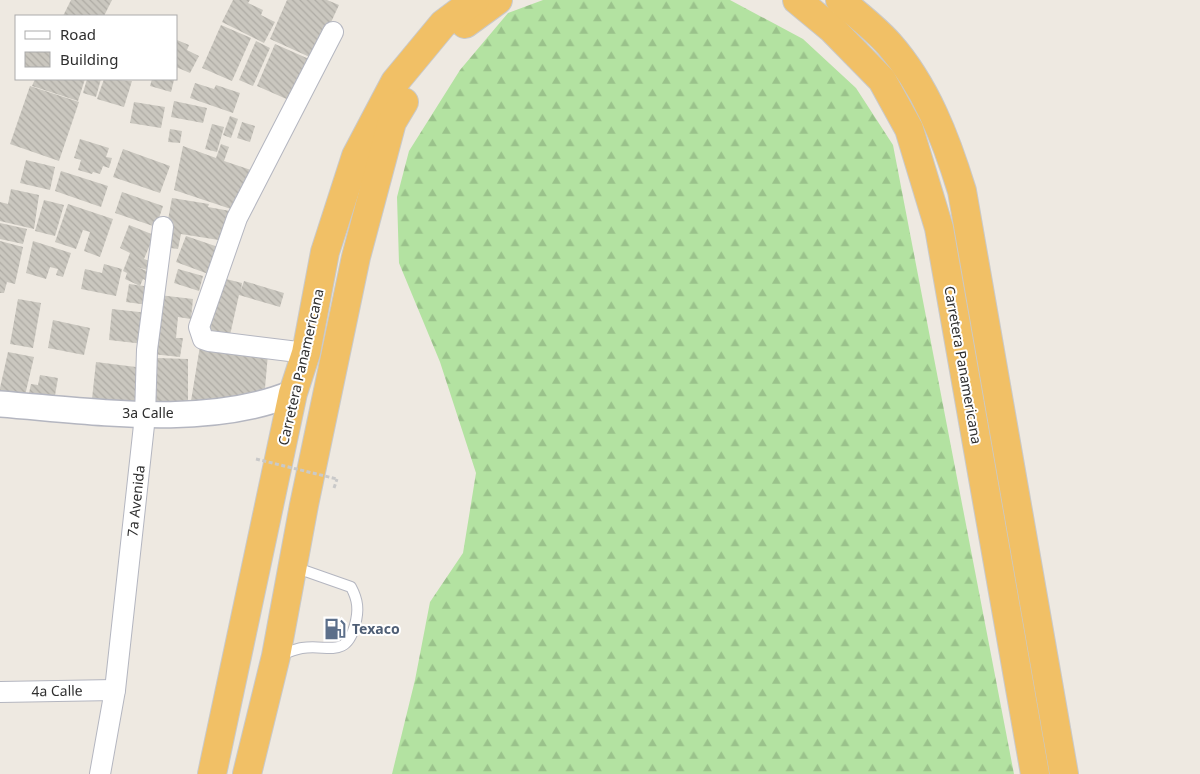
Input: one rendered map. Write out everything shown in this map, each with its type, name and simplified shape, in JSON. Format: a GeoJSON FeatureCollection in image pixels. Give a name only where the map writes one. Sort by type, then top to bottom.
{"type":"FeatureCollection","features":[{"type":"Feature","properties":{"kind":"highway","name":"Carretera Panamericana"},"geometry":{"type":"LineString","coordinates":[[212,774],[293,393],[306,353],[325,252],[356,156],[395,82],[443,24],[475,0]]}},
{"type":"Feature","properties":{"kind":"highway","name":"Carretera Panamericana"},"geometry":{"type":"LineString","coordinates":[[247,774],[276,656],[292,567],[356,257],[392,122],[425,65],[471,18],[498,0]]}},
{"type":"Feature","properties":{"kind":"highway","name":"Carretera Panamericana"},"geometry":{"type":"LineString","coordinates":[[797,0],[832,29],[882,80],[908,129],[937,219],[1035,774]]}},
{"type":"Feature","properties":{"kind":"highway"},"geometry":{"type":"LineString","coordinates":[[840,0],[889,43],[924,94],[948,143],[962,191],[1064,774]]}},
{"type":"Feature","properties":{"kind":"street"},"geometry":{"type":"LineString","coordinates":[[306,353],[203,339],[199,327],[237,218],[333,32]]}},
{"type":"Feature","properties":{"kind":"street","name":"7a Avenida"},"geometry":{"type":"LineString","coordinates":[[100,774],[114,690],[145,416],[147,350],[163,227]]}},
{"type":"Feature","properties":{"kind":"street","name":"3a Calle"},"geometry":{"type":"LineString","coordinates":[[0,404],[145,416],[240,409],[267,404],[293,393]]}},
{"type":"Feature","properties":{"kind":"street","name":"4a Calle"},"geometry":{"type":"LineString","coordinates":[[0,692],[114,690]]}},
{"type":"Feature","properties":{"kind":"lane"},"geometry":{"type":"LineString","coordinates":[[276,656],[302,648],[340,648],[352,638],[358,615],[357,598],[351,587],[292,567]]}},
{"type":"Feature","properties":{"kind":"path"},"geometry":{"type":"LineString","coordinates":[[256,459],[337,479]]}},
{"type":"Feature","properties":{"kind":"green space"},"geometry":{"type":"Polygon","coordinates":[[[543,0],[730,0],[803,39],[856,88],[893,145],[1014,774],[392,774],[415,680],[430,602],[463,553],[476,473],[440,362],[399,263],[397,197],[409,151],[460,70],[508,13],[543,0]]]}},
{"type":"Feature","properties":{"kind":"building"},"geometry":{"type":"Polygon","coordinates":[[[71,0],[112,0],[104,15],[64,15],[71,0]]]}},
{"type":"Feature","properties":{"kind":"building"},"geometry":{"type":"Polygon","coordinates":[[[233,0],[250,0],[248,3],[263,10],[261,15],[275,22],[264,43],[222,22],[233,0]]]}},
{"type":"Feature","properties":{"kind":"building"},"geometry":{"type":"Polygon","coordinates":[[[287,0],[327,0],[339,5],[314,59],[270,39],[287,0]]]}},
{"type":"Feature","properties":{"kind":"building"},"geometry":{"type":"Polygon","coordinates":[[[221,25],[251,38],[232,81],[202,68],[221,25]]]}},
{"type":"Feature","properties":{"kind":"building"},"geometry":{"type":"Polygon","coordinates":[[[178,40],[189,45],[187,50],[199,56],[190,73],[178,68],[178,40]]]}},
{"type":"Feature","properties":{"kind":"building"},"geometry":{"type":"Polygon","coordinates":[[[256,41],[270,48],[253,86],[239,80],[256,41]]]}},
{"type":"Feature","properties":{"kind":"building"},"geometry":{"type":"Polygon","coordinates":[[[275,44],[309,59],[291,101],[257,86],[275,44]]]}},
{"type":"Feature","properties":{"kind":"building"},"geometry":{"type":"Polygon","coordinates":[[[35,80],[85,80],[78,101],[32,86],[35,80]]]}},
{"type":"Feature","properties":{"kind":"building"},"geometry":{"type":"Polygon","coordinates":[[[87,80],[101,80],[96,97],[83,93],[87,80]]]}},
{"type":"Feature","properties":{"kind":"building"},"geometry":{"type":"Polygon","coordinates":[[[104,80],[132,81],[124,107],[97,99],[104,80]]]}},
{"type":"Feature","properties":{"kind":"building"},"geometry":{"type":"Polygon","coordinates":[[[152,80],[174,80],[171,92],[150,86],[152,80]]]}},
{"type":"Feature","properties":{"kind":"building"},"geometry":{"type":"Polygon","coordinates":[[[195,83],[214,89],[216,85],[240,93],[233,113],[190,98],[195,83]]]}},
{"type":"Feature","properties":{"kind":"building"},"geometry":{"type":"Polygon","coordinates":[[[30,86],[79,102],[59,161],[10,144],[30,86]]]}},
{"type":"Feature","properties":{"kind":"building"},"geometry":{"type":"Polygon","coordinates":[[[174,101],[207,108],[203,123],[171,117],[174,101]]]}},
{"type":"Feature","properties":{"kind":"building"},"geometry":{"type":"Polygon","coordinates":[[[134,102],[165,107],[161,128],[130,123],[134,102]]]}},
{"type":"Feature","properties":{"kind":"building"},"geometry":{"type":"Polygon","coordinates":[[[230,116],[238,119],[231,138],[223,135],[230,116]]]}},
{"type":"Feature","properties":{"kind":"building"},"geometry":{"type":"Polygon","coordinates":[[[242,122],[255,126],[250,142],[237,138],[242,122]]]}},
{"type":"Feature","properties":{"kind":"building"},"geometry":{"type":"Polygon","coordinates":[[[212,124],[224,127],[217,152],[205,149],[212,124]]]}},
{"type":"Feature","properties":{"kind":"building"},"geometry":{"type":"Polygon","coordinates":[[[170,129],[182,131],[180,143],[168,142],[170,129]]]}},
{"type":"Feature","properties":{"kind":"building"},"geometry":{"type":"Polygon","coordinates":[[[80,139],[109,148],[106,157],[112,158],[109,168],[103,166],[100,174],[78,170],[81,160],[74,158],[80,139]]]}},
{"type":"Feature","properties":{"kind":"building"},"geometry":{"type":"Polygon","coordinates":[[[221,144],[229,147],[224,161],[251,170],[237,211],[174,190],[183,146],[216,158],[221,144]]]}},
{"type":"Feature","properties":{"kind":"building"},"geometry":{"type":"Polygon","coordinates":[[[123,149],[170,166],[160,193],[113,177],[123,149]]]}},
{"type":"Feature","properties":{"kind":"building"},"geometry":{"type":"Polygon","coordinates":[[[26,160],[55,167],[50,190],[20,183],[26,160]]]}},
{"type":"Feature","properties":{"kind":"building"},"geometry":{"type":"Polygon","coordinates":[[[61,171],[108,186],[101,207],[55,191],[61,171]]]}},
{"type":"Feature","properties":{"kind":"building"},"geometry":{"type":"Polygon","coordinates":[[[11,189],[39,195],[34,229],[0,221],[0,202],[8,204],[11,189]]]}},
{"type":"Feature","properties":{"kind":"building"},"geometry":{"type":"Polygon","coordinates":[[[122,192],[163,206],[156,227],[115,213],[122,192]]]}},
{"type":"Feature","properties":{"kind":"building"},"geometry":{"type":"Polygon","coordinates":[[[172,198],[209,204],[208,207],[230,211],[225,241],[181,234],[178,249],[163,247],[172,198]]]}},
{"type":"Feature","properties":{"kind":"building"},"geometry":{"type":"Polygon","coordinates":[[[44,200],[64,205],[55,236],[35,231],[44,200]]]}},
{"type":"Feature","properties":{"kind":"building"},"geometry":{"type":"Polygon","coordinates":[[[68,204],[113,219],[100,257],[84,251],[90,232],[83,230],[76,249],[55,242],[68,204]]]}},
{"type":"Feature","properties":{"kind":"building"},"geometry":{"type":"Polygon","coordinates":[[[0,223],[27,229],[23,244],[0,239],[0,223]]]}},
{"type":"Feature","properties":{"kind":"building"},"geometry":{"type":"Polygon","coordinates":[[[129,225],[154,235],[144,259],[157,264],[154,272],[137,267],[154,274],[151,283],[143,279],[140,286],[125,279],[127,273],[123,271],[130,253],[120,248],[129,225]]]}},
{"type":"Feature","properties":{"kind":"building"},"geometry":{"type":"Polygon","coordinates":[[[186,236],[221,248],[211,275],[176,262],[186,236]]]}},
{"type":"Feature","properties":{"kind":"building"},"geometry":{"type":"Polygon","coordinates":[[[0,241],[23,247],[15,284],[7,282],[4,293],[0,293],[0,241]]]}},
{"type":"Feature","properties":{"kind":"building"},"geometry":{"type":"Polygon","coordinates":[[[33,241],[71,253],[63,277],[56,275],[58,269],[50,267],[46,279],[26,273],[33,241]]]}},
{"type":"Feature","properties":{"kind":"building"},"geometry":{"type":"Polygon","coordinates":[[[104,264],[122,269],[116,296],[81,289],[85,269],[102,273],[104,264]]]}},
{"type":"Feature","properties":{"kind":"building"},"geometry":{"type":"Polygon","coordinates":[[[178,269],[203,276],[199,291],[174,283],[178,269]]]}},
{"type":"Feature","properties":{"kind":"building"},"geometry":{"type":"Polygon","coordinates":[[[218,277],[242,283],[241,290],[244,281],[284,293],[280,307],[239,295],[230,335],[206,330],[218,277]]]}},
{"type":"Feature","properties":{"kind":"building"},"geometry":{"type":"Polygon","coordinates":[[[129,284],[151,287],[148,305],[126,302],[129,284]]]}},
{"type":"Feature","properties":{"kind":"building"},"geometry":{"type":"Polygon","coordinates":[[[159,295],[193,299],[191,319],[178,317],[176,338],[183,338],[180,357],[152,354],[159,295]]]}},
{"type":"Feature","properties":{"kind":"building"},"geometry":{"type":"Polygon","coordinates":[[[18,299],[41,303],[33,348],[10,344],[18,299]]]}},
{"type":"Feature","properties":{"kind":"building"},"geometry":{"type":"Polygon","coordinates":[[[112,309],[148,313],[144,344],[109,340],[112,309]]]}},
{"type":"Feature","properties":{"kind":"building"},"geometry":{"type":"Polygon","coordinates":[[[53,320],[90,328],[84,355],[48,348],[53,320]]]}},
{"type":"Feature","properties":{"kind":"building"},"geometry":{"type":"Polygon","coordinates":[[[139,344],[139,413],[91,408],[96,362],[136,367],[139,344]]]}},
{"type":"Feature","properties":{"kind":"building"},"geometry":{"type":"Polygon","coordinates":[[[200,346],[268,354],[265,388],[227,402],[191,401],[200,346]]]}},
{"type":"Feature","properties":{"kind":"building"},"geometry":{"type":"Polygon","coordinates":[[[8,352],[34,357],[23,404],[0,399],[0,388],[8,352]]]}},
{"type":"Feature","properties":{"kind":"building"},"geometry":{"type":"Polygon","coordinates":[[[157,358],[188,359],[188,410],[155,409],[157,358]]]}},
{"type":"Feature","properties":{"kind":"building"},"geometry":{"type":"Polygon","coordinates":[[[40,375],[58,378],[53,407],[27,402],[31,384],[38,385],[40,375]]]}},
{"type":"Feature","properties":{"kind":"place","name":"Texaco"},"geometry":{"type":"Point","coordinates":[335,629]}}]}
